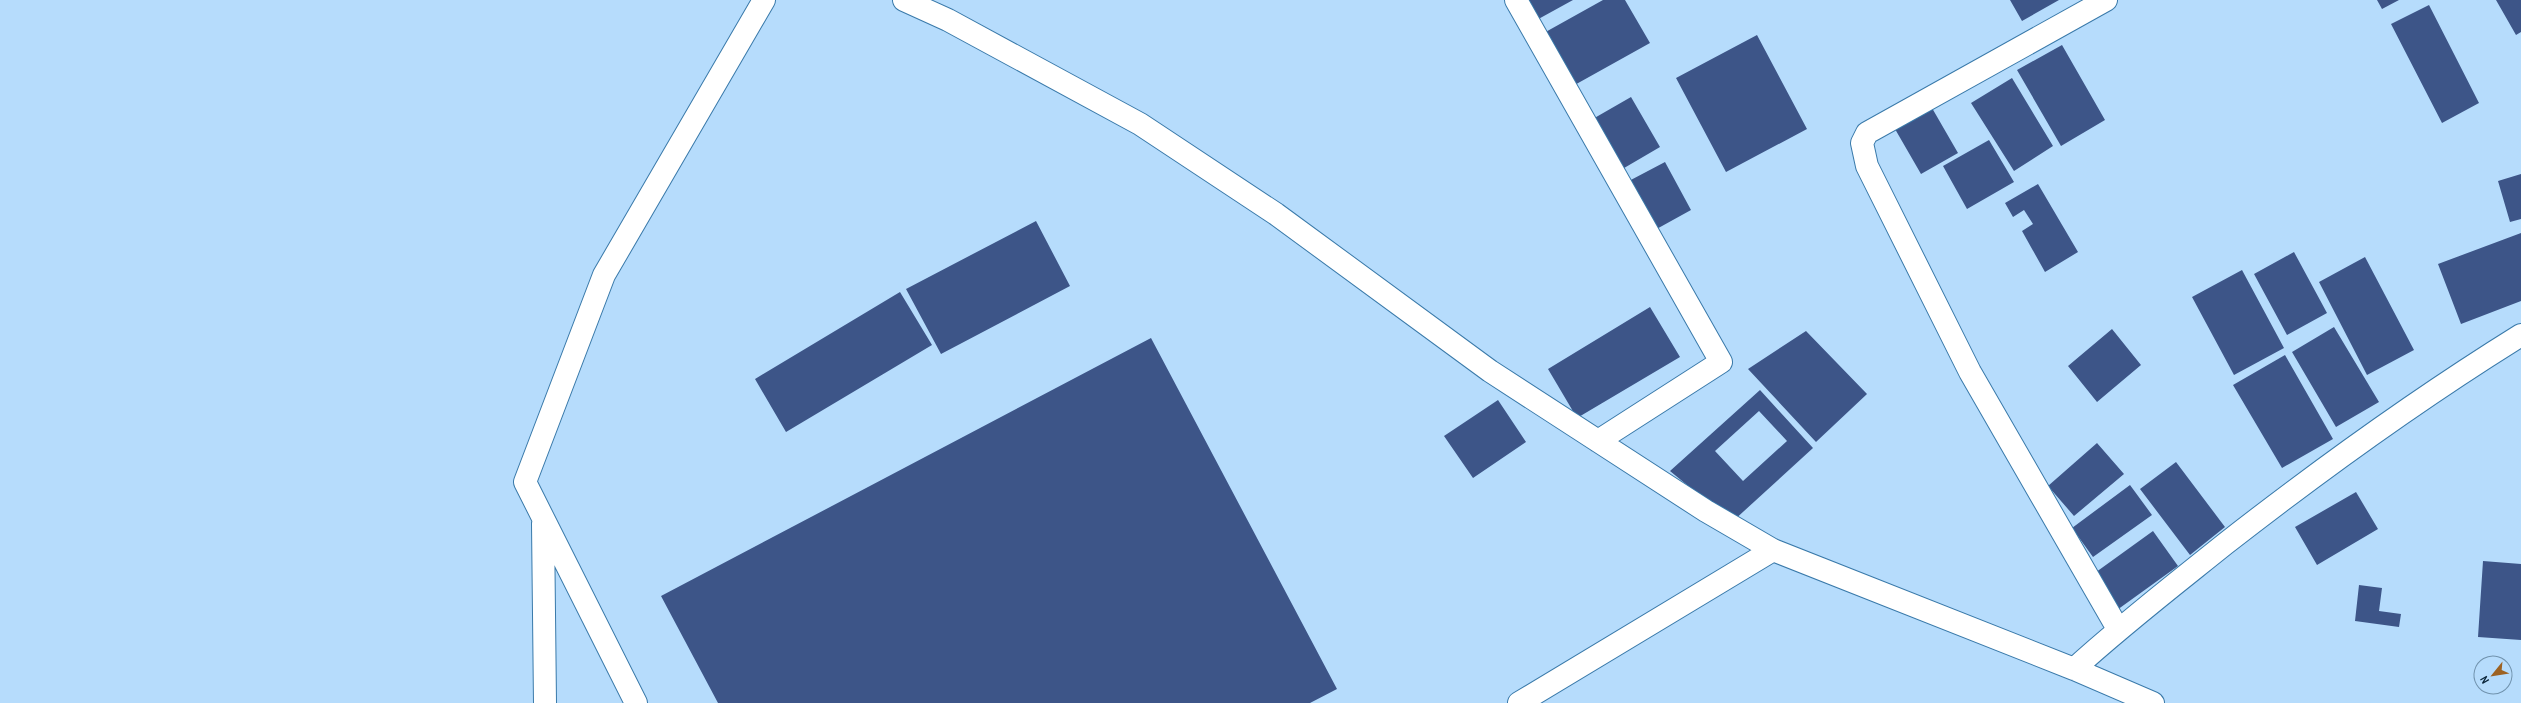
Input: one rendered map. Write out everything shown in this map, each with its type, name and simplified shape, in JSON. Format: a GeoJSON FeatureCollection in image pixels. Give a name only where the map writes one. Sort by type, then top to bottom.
{"type":"FeatureCollection","features":[{"type":"Feature","properties":{"kind":"street"},"geometry":{"type":"LineString","coordinates":[[636,703],[525,482],[604,275],[764,0]]}},
{"type":"Feature","properties":{"kind":"street"},"geometry":{"type":"LineString","coordinates":[[904,0],[948,20],[1140,124],[1276,214],[1490,371],[1706,511],[1774,550],[2074,669],[2154,703]]}},
{"type":"Feature","properties":{"kind":"street"},"geometry":{"type":"LineString","coordinates":[[1516,0],[1720,362],[1598,441]]}},
{"type":"Feature","properties":{"kind":"street"},"geometry":{"type":"LineString","coordinates":[[2106,0],[1867,133],[1862,143],[1867,166],[1954,342],[2118,629]]}},
{"type":"Feature","properties":{"kind":"street"},"geometry":{"type":"LineString","coordinates":[[2074,669],[2118,629],[2319,471],[2392,418],[2521,335]]}},
{"type":"Feature","properties":{"kind":"street"},"geometry":{"type":"LineString","coordinates":[[543,518],[545,703]]}},
{"type":"Feature","properties":{"kind":"street"},"geometry":{"type":"LineString","coordinates":[[1519,703],[1774,550]]}},
{"type":"Feature","properties":{"kind":"building"},"geometry":{"type":"Polygon","coordinates":[[[1521,0],[1573,0],[1533,22],[1521,0]]]}},
{"type":"Feature","properties":{"kind":"building"},"geometry":{"type":"Polygon","coordinates":[[[1603,0],[1625,0],[1650,43],[1571,87],[1542,34],[1603,0]]]}},
{"type":"Feature","properties":{"kind":"building"},"geometry":{"type":"Polygon","coordinates":[[[2010,0],[2059,0],[2022,21],[2010,0]]]}},
{"type":"Feature","properties":{"kind":"building"},"geometry":{"type":"Polygon","coordinates":[[[2377,0],[2399,0],[2382,9],[2377,0]]]}},
{"type":"Feature","properties":{"kind":"building"},"geometry":{"type":"Polygon","coordinates":[[[2496,0],[2521,0],[2521,32],[2516,35],[2496,0]]]}},
{"type":"Feature","properties":{"kind":"building"},"geometry":{"type":"Polygon","coordinates":[[[2429,5],[2479,103],[2442,123],[2391,24],[2429,5]]]}},
{"type":"Feature","properties":{"kind":"building"},"geometry":{"type":"Polygon","coordinates":[[[1757,35],[1807,129],[1726,172],[1676,78],[1757,35]]]}},
{"type":"Feature","properties":{"kind":"building"},"geometry":{"type":"Polygon","coordinates":[[[2062,45],[2105,120],[2061,146],[2017,70],[2062,45]]]}},
{"type":"Feature","properties":{"kind":"building"},"geometry":{"type":"Polygon","coordinates":[[[2012,78],[2053,146],[2014,171],[1971,103],[2012,78]]]}},
{"type":"Feature","properties":{"kind":"building"},"geometry":{"type":"Polygon","coordinates":[[[1631,97],[1660,147],[1619,171],[1591,120],[1631,97]]]}},
{"type":"Feature","properties":{"kind":"building"},"geometry":{"type":"Polygon","coordinates":[[[1932,108],[1958,153],[1921,174],[1895,129],[1932,108]]]}},
{"type":"Feature","properties":{"kind":"building"},"geometry":{"type":"Polygon","coordinates":[[[1989,140],[2014,182],[1967,209],[1943,166],[1989,140]]]}},
{"type":"Feature","properties":{"kind":"building"},"geometry":{"type":"Polygon","coordinates":[[[1665,162],[1691,210],[1653,231],[1627,182],[1665,162]]]}},
{"type":"Feature","properties":{"kind":"building"},"geometry":{"type":"Polygon","coordinates":[[[2521,174],[2521,219],[2510,222],[2498,181],[2521,174]]]}},
{"type":"Feature","properties":{"kind":"building"},"geometry":{"type":"Polygon","coordinates":[[[2038,184],[2078,252],[2045,272],[2022,231],[2033,224],[2024,210],[2013,217],[2005,203],[2038,184]]]}},
{"type":"Feature","properties":{"kind":"building"},"geometry":{"type":"Polygon","coordinates":[[[1036,221],[1070,286],[941,354],[906,289],[1036,221]]]}},
{"type":"Feature","properties":{"kind":"building"},"geometry":{"type":"Polygon","coordinates":[[[2521,233],[2521,301],[2461,324],[2438,264],[2521,233]]]}},
{"type":"Feature","properties":{"kind":"building"},"geometry":{"type":"Polygon","coordinates":[[[2294,252],[2327,313],[2287,335],[2254,274],[2294,252]]]}},
{"type":"Feature","properties":{"kind":"building"},"geometry":{"type":"Polygon","coordinates":[[[2365,257],[2414,350],[2367,375],[2319,282],[2365,257]]]}},
{"type":"Feature","properties":{"kind":"building"},"geometry":{"type":"Polygon","coordinates":[[[2242,270],[2284,348],[2234,375],[2192,297],[2242,270]]]}},
{"type":"Feature","properties":{"kind":"building"},"geometry":{"type":"Polygon","coordinates":[[[900,292],[932,345],[786,432],[755,379],[900,292]]]}},
{"type":"Feature","properties":{"kind":"building"},"geometry":{"type":"Polygon","coordinates":[[[1650,307],[1680,357],[1577,418],[1548,369],[1650,307]]]}},
{"type":"Feature","properties":{"kind":"building"},"geometry":{"type":"Polygon","coordinates":[[[2334,327],[2379,402],[2336,427],[2292,352],[2334,327]]]}},
{"type":"Feature","properties":{"kind":"building"},"geometry":{"type":"Polygon","coordinates":[[[2112,329],[2141,365],[2097,402],[2068,366],[2112,329]]]}},
{"type":"Feature","properties":{"kind":"building"},"geometry":{"type":"Polygon","coordinates":[[[1806,331],[1867,394],[1816,442],[1748,369],[1806,331]]]}},
{"type":"Feature","properties":{"kind":"building"},"geometry":{"type":"Polygon","coordinates":[[[1151,338],[1337,689],[1310,703],[718,703],[661,596],[1151,338]]]}},
{"type":"Feature","properties":{"kind":"building"},"geometry":{"type":"Polygon","coordinates":[[[2285,355],[2333,439],[2282,468],[2233,385],[2285,355]]]}},
{"type":"Feature","properties":{"kind":"building"},"geometry":{"type":"Polygon","coordinates":[[[1760,390],[1813,448],[1732,522],[1670,471],[1760,390]],[[1759,411],[1715,451],[1743,481],[1787,441],[1759,411]]]}},
{"type":"Feature","properties":{"kind":"building"},"geometry":{"type":"Polygon","coordinates":[[[1498,400],[1526,442],[1473,478],[1444,436],[1498,400]]]}},
{"type":"Feature","properties":{"kind":"building"},"geometry":{"type":"Polygon","coordinates":[[[2097,443],[2124,474],[2074,516],[2048,486],[2097,443]]]}},
{"type":"Feature","properties":{"kind":"building"},"geometry":{"type":"Polygon","coordinates":[[[2176,462],[2225,527],[2190,555],[2140,489],[2176,462]]]}},
{"type":"Feature","properties":{"kind":"building"},"geometry":{"type":"Polygon","coordinates":[[[2130,485],[2152,515],[2093,557],[2072,528],[2130,485]]]}},
{"type":"Feature","properties":{"kind":"building"},"geometry":{"type":"Polygon","coordinates":[[[2356,492],[2378,529],[2317,565],[2295,527],[2356,492]]]}},
{"type":"Feature","properties":{"kind":"building"},"geometry":{"type":"Polygon","coordinates":[[[2153,531],[2178,566],[2117,610],[2092,575],[2153,531]]]}},
{"type":"Feature","properties":{"kind":"building"},"geometry":{"type":"Polygon","coordinates":[[[2483,561],[2521,564],[2521,640],[2478,637],[2483,561]]]}},
{"type":"Feature","properties":{"kind":"building"},"geometry":{"type":"Polygon","coordinates":[[[2359,585],[2382,588],[2379,611],[2401,614],[2399,627],[2355,621],[2359,585]]]}}]}
